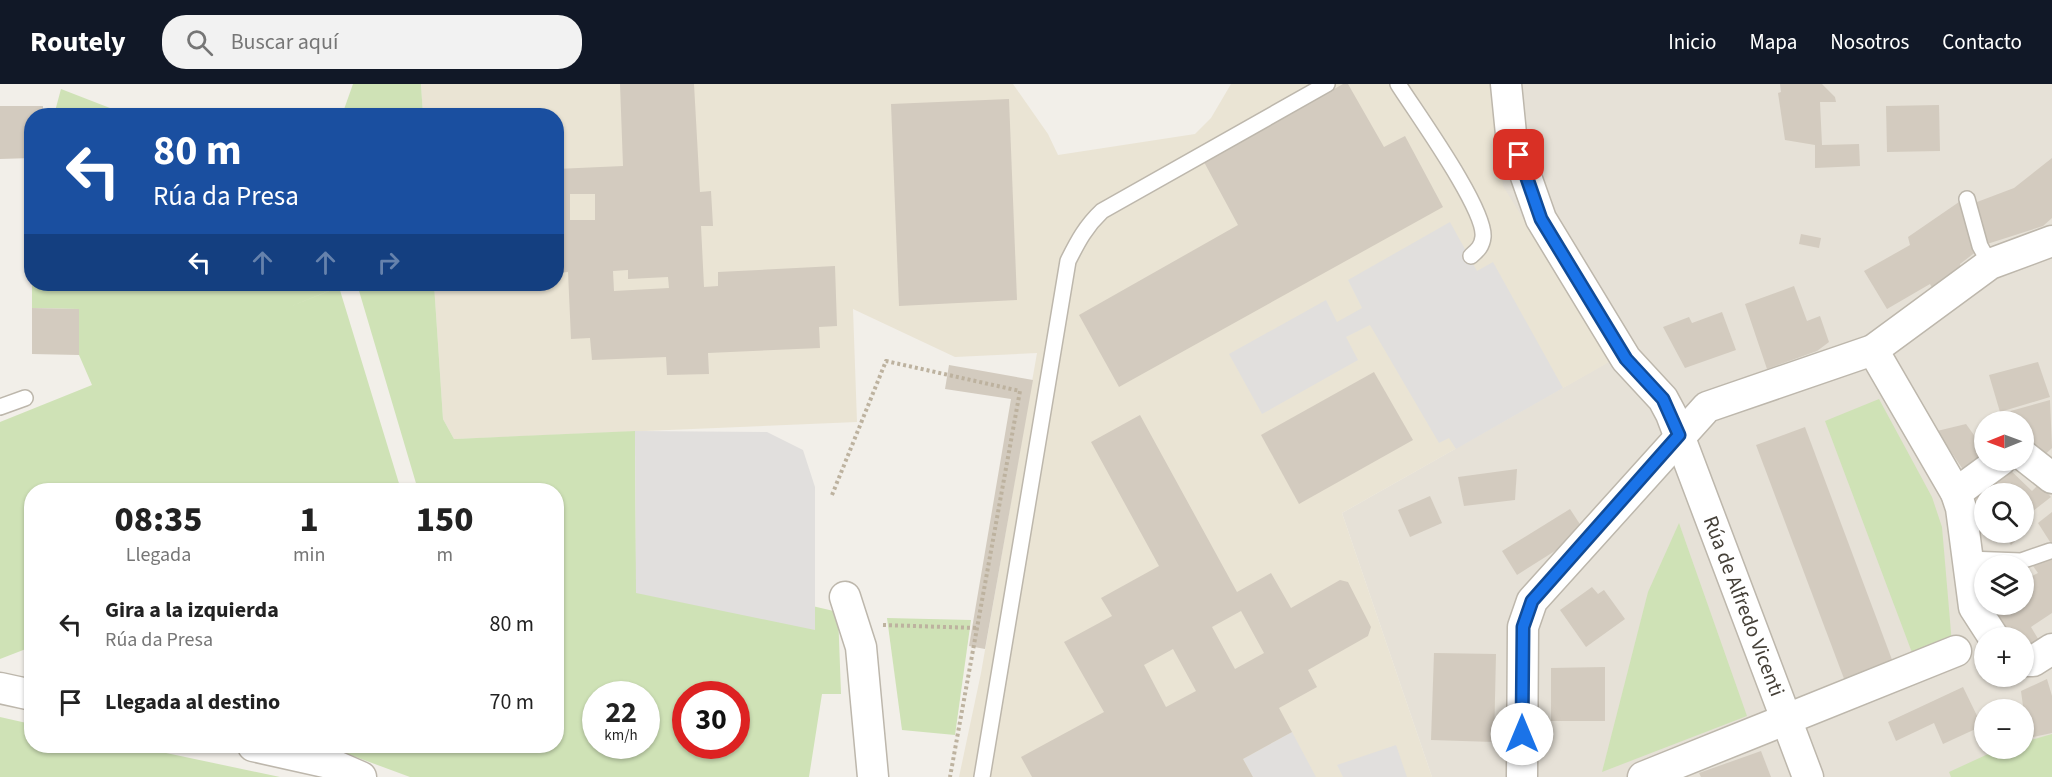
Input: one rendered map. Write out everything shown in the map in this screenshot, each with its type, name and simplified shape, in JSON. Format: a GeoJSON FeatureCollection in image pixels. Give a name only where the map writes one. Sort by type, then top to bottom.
{"type":"FeatureCollection","features":[{"type":"Feature","properties":{"kind":"street","name":"Rúa de Alfredo Vicenti"},"geometry":{"type":"LineString","coordinates":[[1506,84],[1511,134],[1541,219],[1626,359],[1663,399],[1679,435],[1808,777]]}},
{"type":"Feature","properties":{"kind":"street"},"geometry":{"type":"LineString","coordinates":[[1522,777],[1523,627],[1532,601],[1679,435],[1707,407],[1873,350],[1990,264],[2052,241]]}},
{"type":"Feature","properties":{"kind":"street"},"geometry":{"type":"LineString","coordinates":[[1873,350],[1956,493],[1961,508],[1974,607],[1987,627]]}},
{"type":"Feature","properties":{"kind":"street"},"geometry":{"type":"LineString","coordinates":[[2034,464],[2052,478]]}},
{"type":"Feature","properties":{"kind":"street"},"geometry":{"type":"LineString","coordinates":[[1956,493],[1986,471]]}},
{"type":"Feature","properties":{"kind":"street"},"geometry":{"type":"LineString","coordinates":[[845,597],[861,647],[873,777]]}},
{"type":"Feature","properties":{"kind":"street"},"geometry":{"type":"LineString","coordinates":[[2034,660],[2052,649]]}},
{"type":"Feature","properties":{"kind":"street"},"geometry":{"type":"LineString","coordinates":[[1643,777],[1787,721],[1956,651]]}},
{"type":"Feature","properties":{"kind":"street"},"geometry":{"type":"LineString","coordinates":[[0,688],[24,693]]}},
{"type":"Feature","properties":{"kind":"street"},"geometry":{"type":"LineString","coordinates":[[285,753],[330,763],[361,777]]}},
{"type":"Feature","properties":{"kind":"lane"},"geometry":{"type":"LineString","coordinates":[[982,777],[1068,261],[1077,242],[1085,227],[1102,211],[1327,84]]}},
{"type":"Feature","properties":{"kind":"lane"},"geometry":{"type":"LineString","coordinates":[[1398,84],[1460,181],[1478,216],[1484,234],[1481,246],[1471,256]]}},
{"type":"Feature","properties":{"kind":"lane"},"geometry":{"type":"LineString","coordinates":[[1967,199],[1980,246],[1990,264]]}},
{"type":"Feature","properties":{"kind":"lane"},"geometry":{"type":"LineString","coordinates":[[0,407],[25,398]]}},
{"type":"Feature","properties":{"kind":"lane"},"geometry":{"type":"LineString","coordinates":[[1968,559],[2021,561],[2050,551]]}},
{"type":"Feature","properties":{"kind":"path"},"geometry":{"type":"LineString","coordinates":[[832,495],[886,361],[1020,391],[950,777]]}},
{"type":"Feature","properties":{"kind":"path"},"geometry":{"type":"LineString","coordinates":[[887,625],[977,628]]}},
{"type":"Feature","properties":{"kind":"shaded area"},"geometry":{"type":"Polygon","coordinates":[[[421,84],[1013,84],[1048,134],[1058,155],[1195,134],[1211,118],[1231,84],[1492,84],[1503,186],[1611,361],[1342,513],[1432,777],[959,777],[981,673],[1037,353],[955,357],[853,309],[857,422],[454,439],[443,419],[434,291],[564,291],[564,108],[423,108],[421,84]]]}},
{"type":"Feature","properties":{"kind":"shaded area"},"geometry":{"type":"Polygon","coordinates":[[[1492,84],[2052,84],[2052,777],[1432,777],[1342,513],[1610,361],[1502,186],[1492,84]]]}},
{"type":"Feature","properties":{"kind":"shaded area"},"geometry":{"type":"Polygon","coordinates":[[[1450,222],[1477,271],[1493,262],[1563,388],[1456,449],[1449,438],[1439,443],[1370,325],[1346,337],[1358,360],[1262,414],[1229,354],[1326,300],[1337,322],[1362,308],[1348,280],[1450,222]]]}},
{"type":"Feature","properties":{"kind":"shaded area"},"geometry":{"type":"Polygon","coordinates":[[[635,431],[767,432],[803,450],[815,487],[815,630],[636,593],[635,431]]]}},
{"type":"Feature","properties":{"kind":"shaded area"},"geometry":{"type":"Polygon","coordinates":[[[1292,732],[1316,777],[1253,777],[1243,759],[1292,732]]]}},
{"type":"Feature","properties":{"kind":"shaded area"},"geometry":{"type":"Polygon","coordinates":[[[1396,745],[1407,777],[1343,777],[1337,765],[1396,745]]]}},
{"type":"Feature","properties":{"kind":"green space"},"geometry":{"type":"Polygon","coordinates":[[[353,84],[421,84],[423,108],[344,108],[353,84]]]}},
{"type":"Feature","properties":{"kind":"green space"},"geometry":{"type":"Polygon","coordinates":[[[61,89],[110,108],[56,108],[61,89]]]}},
{"type":"Feature","properties":{"kind":"green space"},"geometry":{"type":"Polygon","coordinates":[[[32,291],[329,291],[289,307],[329,291],[340,291],[399,483],[24,483],[24,650],[0,659],[0,422],[92,385],[79,355],[79,309],[32,308],[32,291]]]}},
{"type":"Feature","properties":{"kind":"green space"},"geometry":{"type":"Polygon","coordinates":[[[359,291],[434,291],[443,419],[454,439],[635,431],[636,565],[838,612],[841,694],[822,694],[809,777],[410,777],[345,753],[564,753],[564,483],[416,483],[359,291]]]}},
{"type":"Feature","properties":{"kind":"green space"},"geometry":{"type":"Polygon","coordinates":[[[1879,399],[1932,497],[1942,527],[1952,644],[1914,658],[1825,421],[1879,399]]]}},
{"type":"Feature","properties":{"kind":"green space"},"geometry":{"type":"Polygon","coordinates":[[[1679,523],[1747,716],[1602,772],[1648,592],[1679,523]]]}},
{"type":"Feature","properties":{"kind":"green space"},"geometry":{"type":"Polygon","coordinates":[[[887,618],[971,620],[955,735],[902,730],[887,618]]]}},
{"type":"Feature","properties":{"kind":"green space"},"geometry":{"type":"Polygon","coordinates":[[[0,717],[24,722],[24,753],[166,753],[280,777],[0,777],[0,717]]]}},
{"type":"Feature","properties":{"kind":"green space"},"geometry":{"type":"Polygon","coordinates":[[[2052,734],[2052,777],[1951,777],[1949,772],[1977,759],[2034,759],[2034,739],[2052,734]]]}},
{"type":"Feature","properties":{"kind":"building"},"geometry":{"type":"Polygon","coordinates":[[[620,84],[694,84],[700,192],[711,191],[713,226],[701,226],[704,287],[718,286],[718,272],[835,266],[837,326],[819,327],[820,348],[708,353],[709,374],[667,375],[666,357],[592,360],[590,338],[571,339],[568,272],[564,272],[564,169],[623,166],[620,84]],[[570,194],[570,220],[595,220],[595,194],[570,194]],[[628,270],[613,271],[614,291],[669,288],[668,277],[628,279],[628,270]]]}},
{"type":"Feature","properties":{"kind":"building"},"geometry":{"type":"Polygon","coordinates":[[[1343,84],[1348,84],[1384,147],[1405,136],[1443,207],[1119,387],[1079,315],[1238,225],[1204,162],[1343,84]]]}},
{"type":"Feature","properties":{"kind":"building"},"geometry":{"type":"Polygon","coordinates":[[[1780,84],[1822,84],[1835,97],[1836,102],[1820,102],[1822,145],[1859,144],[1860,166],[1815,168],[1815,145],[1785,140],[1778,93],[1781,92],[1780,84]]]}},
{"type":"Feature","properties":{"kind":"building"},"geometry":{"type":"Polygon","coordinates":[[[1009,99],[1017,300],[899,306],[891,104],[1009,99]]]}},
{"type":"Feature","properties":{"kind":"building"},"geometry":{"type":"Polygon","coordinates":[[[1939,105],[1940,151],[1887,152],[1886,106],[1939,105]]]}},
{"type":"Feature","properties":{"kind":"building"},"geometry":{"type":"Polygon","coordinates":[[[0,106],[43,106],[43,108],[24,108],[24,158],[0,159],[0,106]]]}},
{"type":"Feature","properties":{"kind":"building"},"geometry":{"type":"Polygon","coordinates":[[[2052,158],[2052,218],[2043,226],[1984,245],[1977,202],[2014,188],[2052,158]]]}},
{"type":"Feature","properties":{"kind":"building"},"geometry":{"type":"Polygon","coordinates":[[[1959,202],[1977,251],[1960,264],[1962,276],[1935,293],[1930,284],[1887,309],[1864,271],[1910,245],[1908,237],[1959,202]]]}},
{"type":"Feature","properties":{"kind":"building"},"geometry":{"type":"Polygon","coordinates":[[[1801,234],[1821,238],[1819,248],[1799,244],[1801,234]]]}},
{"type":"Feature","properties":{"kind":"building"},"geometry":{"type":"Polygon","coordinates":[[[1794,286],[1807,321],[1820,316],[1829,342],[1817,351],[1767,369],[1745,304],[1794,286]]]}},
{"type":"Feature","properties":{"kind":"building"},"geometry":{"type":"Polygon","coordinates":[[[32,308],[79,309],[79,355],[32,354],[32,308]]]}},
{"type":"Feature","properties":{"kind":"building"},"geometry":{"type":"Polygon","coordinates":[[[1722,312],[1736,350],[1685,368],[1663,327],[1689,317],[1692,323],[1722,312]]]}},
{"type":"Feature","properties":{"kind":"building"},"geometry":{"type":"Polygon","coordinates":[[[2038,362],[2050,397],[2000,411],[1989,375],[2038,362]]]}},
{"type":"Feature","properties":{"kind":"building"},"geometry":{"type":"Polygon","coordinates":[[[949,365],[1033,380],[985,649],[969,646],[1011,399],[945,389],[949,365]]]}},
{"type":"Feature","properties":{"kind":"building"},"geometry":{"type":"Polygon","coordinates":[[[1374,372],[1413,440],[1299,504],[1261,435],[1374,372]]]}},
{"type":"Feature","properties":{"kind":"building"},"geometry":{"type":"Polygon","coordinates":[[[2050,400],[2052,448],[2037,462],[2034,460],[2034,411],[2011,411],[2050,400]]]}},
{"type":"Feature","properties":{"kind":"building"},"geometry":{"type":"Polygon","coordinates":[[[1140,415],[1237,592],[1271,573],[1291,608],[1340,580],[1348,582],[1371,627],[1368,636],[1308,670],[1317,687],[1279,708],[1292,732],[1243,759],[1253,777],[1032,777],[1021,757],[1104,712],[1064,642],[1112,616],[1101,598],[1159,566],[1091,442],[1140,415]],[[1241,611],[1212,627],[1235,669],[1264,653],[1241,611]],[[1173,649],[1144,665],[1166,707],[1196,691],[1173,649]]]}},
{"type":"Feature","properties":{"kind":"building"},"geometry":{"type":"Polygon","coordinates":[[[1966,424],[1974,435],[1974,469],[1966,474],[1937,431],[1966,424]]]}},
{"type":"Feature","properties":{"kind":"building"},"geometry":{"type":"Polygon","coordinates":[[[1805,427],[1894,665],[1846,684],[1756,445],[1805,427]]]}},
{"type":"Feature","properties":{"kind":"building"},"geometry":{"type":"Polygon","coordinates":[[[1517,469],[1515,500],[1464,506],[1458,477],[1517,469]]]}},
{"type":"Feature","properties":{"kind":"building"},"geometry":{"type":"Polygon","coordinates":[[[2000,471],[2011,471],[2024,483],[1987,483],[2000,471]]]}},
{"type":"Feature","properties":{"kind":"building"},"geometry":{"type":"Polygon","coordinates":[[[2039,484],[2051,497],[2034,510],[2034,489],[2039,484]]]}},
{"type":"Feature","properties":{"kind":"building"},"geometry":{"type":"Polygon","coordinates":[[[1430,496],[1442,523],[1410,537],[1398,510],[1430,496]]]}},
{"type":"Feature","properties":{"kind":"building"},"geometry":{"type":"Polygon","coordinates":[[[1570,509],[1585,532],[1517,575],[1502,551],[1570,509]]]}},
{"type":"Feature","properties":{"kind":"building"},"geometry":{"type":"Polygon","coordinates":[[[2052,512],[2052,545],[2038,523],[2052,512]]]}},
{"type":"Feature","properties":{"kind":"building"},"geometry":{"type":"Polygon","coordinates":[[[2052,555],[2052,613],[2031,627],[1998,627],[1991,615],[2034,615],[2034,575],[2038,573],[2034,565],[2052,555]]]}},
{"type":"Feature","properties":{"kind":"building"},"geometry":{"type":"Polygon","coordinates":[[[1592,587],[1598,594],[1604,590],[1625,619],[1586,647],[1560,610],[1592,587]]]}},
{"type":"Feature","properties":{"kind":"building"},"geometry":{"type":"Polygon","coordinates":[[[2034,632],[2040,642],[2034,646],[2034,632]]]}},
{"type":"Feature","properties":{"kind":"building"},"geometry":{"type":"Polygon","coordinates":[[[1434,653],[1496,654],[1494,742],[1431,740],[1434,653]]]}},
{"type":"Feature","properties":{"kind":"building"},"geometry":{"type":"Polygon","coordinates":[[[1605,667],[1605,721],[1551,721],[1551,668],[1605,667]]]}},
{"type":"Feature","properties":{"kind":"building"},"geometry":{"type":"Polygon","coordinates":[[[2047,679],[2052,696],[2052,733],[2034,737],[2034,699],[2022,699],[2021,691],[2034,687],[2047,679]]]}},
{"type":"Feature","properties":{"kind":"building"},"geometry":{"type":"Polygon","coordinates":[[[1963,687],[1974,710],[1974,730],[1943,744],[1934,723],[1896,741],[1888,722],[1963,687]]]}},
{"type":"Feature","properties":{"kind":"building"},"geometry":{"type":"Polygon","coordinates":[[[1761,751],[1771,777],[1701,777],[1699,773],[1761,751]]]}},
{"type":"Feature","properties":{"kind":"route"},"geometry":{"type":"LineString","coordinates":[[1519,155],[1541,219],[1626,359],[1663,399],[1679,435],[1532,601],[1523,627],[1522,734]]}}]}
